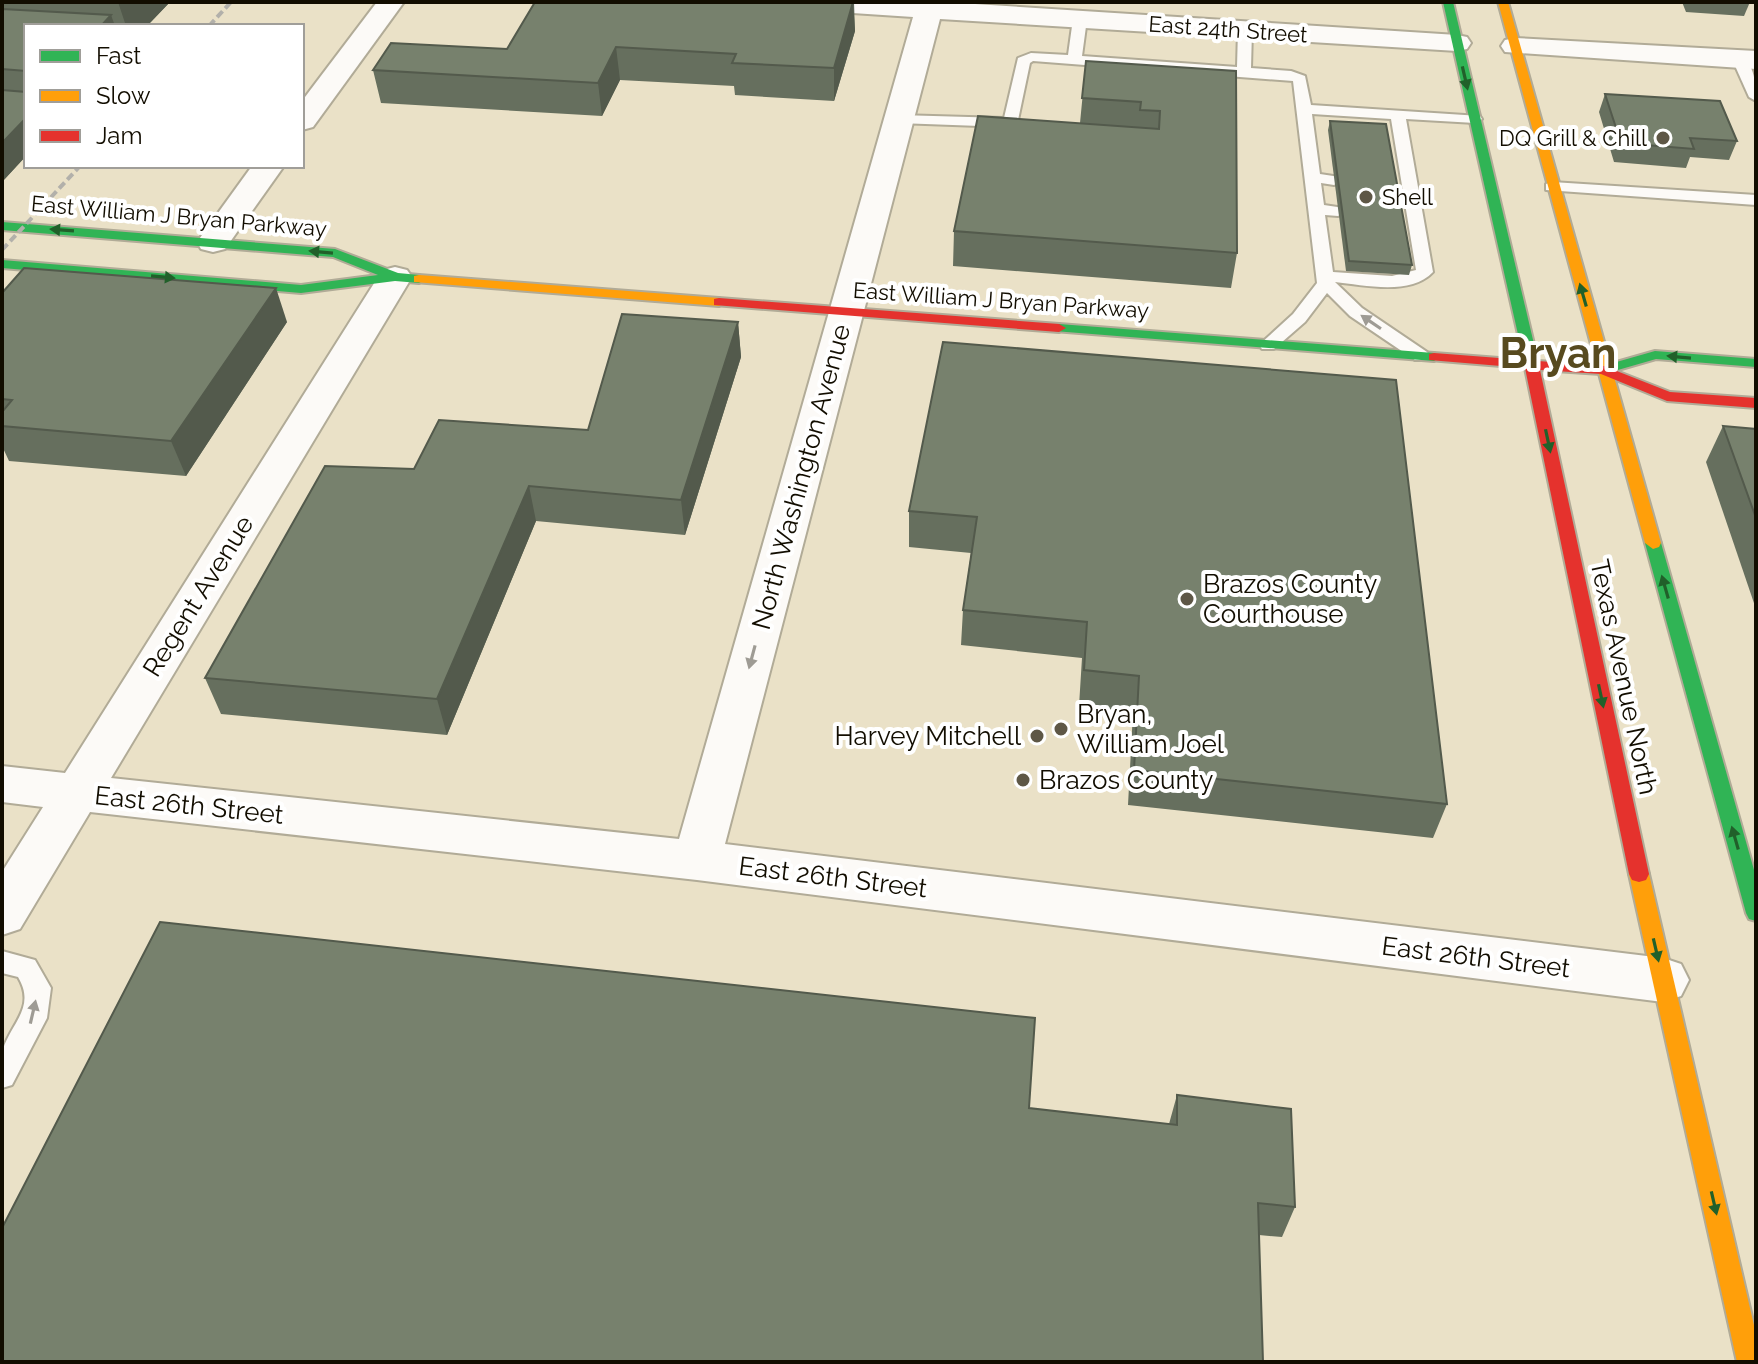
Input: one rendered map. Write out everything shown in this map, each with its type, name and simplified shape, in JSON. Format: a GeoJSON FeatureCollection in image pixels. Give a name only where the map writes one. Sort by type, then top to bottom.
{"type":"FeatureCollection","features":[{"type":"Feature","properties":{"kind":"main road","name":"Texas Avenue North"},"geometry":{"type":"LineString","coordinates":[[1448,2],[1532,365],[1630,836],[1750,1362]]}},
{"type":"Feature","properties":{"kind":"main road"},"geometry":{"type":"LineString","coordinates":[[1503,2],[1756,913]]}},
{"type":"Feature","properties":{"kind":"main road","name":"East William J Bryan Parkway"},"geometry":{"type":"LineString","coordinates":[[2,226],[335,253],[395,277]]}},
{"type":"Feature","properties":{"kind":"main road","name":"East William J Bryan Parkway"},"geometry":{"type":"LineString","coordinates":[[2,264],[301,289],[395,277],[1604,370],[1667,396],[1756,403]]}},
{"type":"Feature","properties":{"kind":"main road","name":"East William J Bryan Parkway"},"geometry":{"type":"LineString","coordinates":[[1604,370],[1655,355],[1756,363]]}},
{"type":"Feature","properties":{"kind":"street"},"geometry":{"type":"LineString","coordinates":[[304,118],[391,2]]}},
{"type":"Feature","properties":{"kind":"street","name":"East 24th Street"},"geometry":{"type":"LineString","coordinates":[[807,2],[930,6],[1080,19],[1457,43]]}},
{"type":"Feature","properties":{"kind":"street","name":"North Washington Avenue"},"geometry":{"type":"LineString","coordinates":[[697,860],[930,6]]}},
{"type":"Feature","properties":{"kind":"street"},"geometry":{"type":"LineString","coordinates":[[1515,46],[1747,60]]}},
{"type":"Feature","properties":{"kind":"street"},"geometry":{"type":"LineString","coordinates":[[213,242],[267,168]]}},
{"type":"Feature","properties":{"kind":"street","name":"Regent Avenue"},"geometry":{"type":"LineString","coordinates":[[2,914],[395,277]]}},
{"type":"Feature","properties":{"kind":"street","name":"East 26th Street"},"geometry":{"type":"LineString","coordinates":[[2,784],[697,860],[1663,980]]}},
{"type":"Feature","properties":{"kind":"lane"},"geometry":{"type":"LineString","coordinates":[[1074,60],[1080,19]]}},
{"type":"Feature","properties":{"kind":"lane"},"geometry":{"type":"LineString","coordinates":[[1244,71],[1245,30]]}},
{"type":"Feature","properties":{"kind":"lane"},"geometry":{"type":"LineString","coordinates":[[898,119],[1002,124],[1011,120],[1023,61],[1031,57],[1244,71],[1291,75],[1300,79],[1326,279],[1356,312],[1421,356]]}},
{"type":"Feature","properties":{"kind":"lane"},"geometry":{"type":"LineString","coordinates":[[1747,60],[1756,97]]}},
{"type":"Feature","properties":{"kind":"lane"},"geometry":{"type":"LineString","coordinates":[[1304,109],[1475,119]]}},
{"type":"Feature","properties":{"kind":"lane"},"geometry":{"type":"LineString","coordinates":[[1326,279],[1392,281],[1417,279],[1425,272],[1413,250],[1396,157],[1398,115]]}},
{"type":"Feature","properties":{"kind":"lane"},"geometry":{"type":"LineString","coordinates":[[1310,151],[1331,153]]}},
{"type":"Feature","properties":{"kind":"lane"},"geometry":{"type":"LineString","coordinates":[[1314,178],[1334,180]]}},
{"type":"Feature","properties":{"kind":"lane"},"geometry":{"type":"LineString","coordinates":[[1552,187],[1756,200]]}},
{"type":"Feature","properties":{"kind":"lane"},"geometry":{"type":"LineString","coordinates":[[1318,210],[1338,211]]}},
{"type":"Feature","properties":{"kind":"lane"},"geometry":{"type":"LineString","coordinates":[[1321,245],[1343,247]]}},
{"type":"Feature","properties":{"kind":"lane"},"geometry":{"type":"LineString","coordinates":[[1268,345],[1299,318],[1326,279]]}},
{"type":"Feature","properties":{"kind":"lane"},"geometry":{"type":"LineString","coordinates":[[2,962],[26,968],[38,988],[34,1018],[2,1076]]}},
{"type":"Feature","properties":{"kind":"building"},"geometry":{"type":"Polygon","coordinates":[[[535,2],[853,2],[834,68],[732,63],[736,54],[616,47],[598,83],[373,70],[391,43],[507,49],[535,2]]]}},
{"type":"Feature","properties":{"kind":"building"},"geometry":{"type":"Polygon","coordinates":[[[2,9],[111,15],[103,24],[24,24],[24,71],[2,69],[2,9]]]}},
{"type":"Feature","properties":{"kind":"building"},"geometry":{"type":"Polygon","coordinates":[[[1086,61],[1236,71],[1237,253],[954,231],[978,116],[1159,129],[1160,111],[1140,110],[1141,102],[1082,98],[1086,61]]]}},
{"type":"Feature","properties":{"kind":"building"},"geometry":{"type":"Polygon","coordinates":[[[2,90],[24,92],[24,120],[2,143],[2,90]]]}},
{"type":"Feature","properties":{"kind":"building"},"geometry":{"type":"Polygon","coordinates":[[[1605,94],[1720,101],[1737,141],[1690,138],[1694,149],[1621,143],[1605,94]]]}},
{"type":"Feature","properties":{"kind":"building","name":"Shell"},"geometry":{"type":"Polygon","coordinates":[[[1330,121],[1386,124],[1412,265],[1349,261],[1330,121]]]}},
{"type":"Feature","properties":{"kind":"building"},"geometry":{"type":"Polygon","coordinates":[[[24,268],[276,288],[171,441],[2,426],[2,412],[12,400],[2,399],[2,293],[24,268]]]}},
{"type":"Feature","properties":{"kind":"building"},"geometry":{"type":"Polygon","coordinates":[[[622,314],[738,322],[681,500],[529,486],[437,699],[205,678],[325,466],[414,469],[439,420],[588,430],[622,314]]]}},
{"type":"Feature","properties":{"kind":"building","name":"Brazos County Courthouse"},"geometry":{"type":"Polygon","coordinates":[[[943,342],[1396,380],[1447,804],[1134,770],[1139,676],[1084,670],[1087,622],[963,610],[977,517],[909,511],[943,342]]]}},
{"type":"Feature","properties":{"kind":"building"},"geometry":{"type":"Polygon","coordinates":[[[1723,426],[1756,429],[1756,518],[1723,426]]]}},
{"type":"Feature","properties":{"kind":"building"},"geometry":{"type":"Polygon","coordinates":[[[160,922],[1035,1018],[1029,1108],[1177,1125],[1177,1095],[1291,1109],[1295,1207],[1258,1203],[1263,1362],[2,1362],[2,1228],[160,922]]]}},
{"type":"Feature","properties":{"kind":"railway"},"geometry":{"type":"LineString","coordinates":[[211,24],[231,2]]}},
{"type":"Feature","properties":{"kind":"railway"},"geometry":{"type":"LineString","coordinates":[[2,250],[78,168]]}},
{"type":"Feature","properties":{"kind":"traffic: fast"},"geometry":{"type":"LineString","coordinates":[[1448,2],[1531,361]]}},
{"type":"Feature","properties":{"kind":"traffic: fast"},"geometry":{"type":"LineString","coordinates":[[2,226],[335,253],[393,276]]}},
{"type":"Feature","properties":{"kind":"traffic: fast"},"geometry":{"type":"LineString","coordinates":[[2,264],[301,289],[395,277],[419,279]]}},
{"type":"Feature","properties":{"kind":"traffic: fast"},"geometry":{"type":"LineString","coordinates":[[1059,328],[1434,357]]}},
{"type":"Feature","properties":{"kind":"traffic: fast"},"geometry":{"type":"LineString","coordinates":[[1604,370],[1655,355],[1756,363]]}},
{"type":"Feature","properties":{"kind":"traffic: fast"},"geometry":{"type":"LineString","coordinates":[[1653,543],[1756,913]]}},
{"type":"Feature","properties":{"kind":"traffic: slow"},"geometry":{"type":"LineString","coordinates":[[1503,2],[1653,543]]}},
{"type":"Feature","properties":{"kind":"traffic: slow"},"geometry":{"type":"LineString","coordinates":[[419,279],[719,302]]}},
{"type":"Feature","properties":{"kind":"traffic: slow"},"geometry":{"type":"LineString","coordinates":[[1639,874],[1750,1362]]}},
{"type":"Feature","properties":{"kind":"traffic: jam"},"geometry":{"type":"LineString","coordinates":[[719,302],[1059,328]]}},
{"type":"Feature","properties":{"kind":"traffic: jam"},"geometry":{"type":"LineString","coordinates":[[1434,357],[1604,370],[1667,396],[1756,403]]}},
{"type":"Feature","properties":{"kind":"traffic: jam"},"geometry":{"type":"LineString","coordinates":[[1531,361],[1639,874]]}},
{"type":"Feature","properties":{"kind":"place","name":"DQ Grill & Chill"},"geometry":{"type":"Point","coordinates":[1663,138]}},
{"type":"Feature","properties":{"kind":"place","name":"Shell"},"geometry":{"type":"Point","coordinates":[1366,197]}},
{"type":"Feature","properties":{"kind":"place","name":"Brazos County Courthouse"},"geometry":{"type":"Point","coordinates":[1187,599]}},
{"type":"Feature","properties":{"kind":"place","name":"Bryan, William Joel"},"geometry":{"type":"Point","coordinates":[1061,729]}},
{"type":"Feature","properties":{"kind":"place","name":"Harvey Mitchell"},"geometry":{"type":"Point","coordinates":[1037,736]}},
{"type":"Feature","properties":{"kind":"place","name":"Brazos County"},"geometry":{"type":"Point","coordinates":[1023,780]}},
{"type":"Feature","properties":{"kind":"district","name":"Bryan"},"geometry":{"type":"Point","coordinates":[1558,353]}}]}
